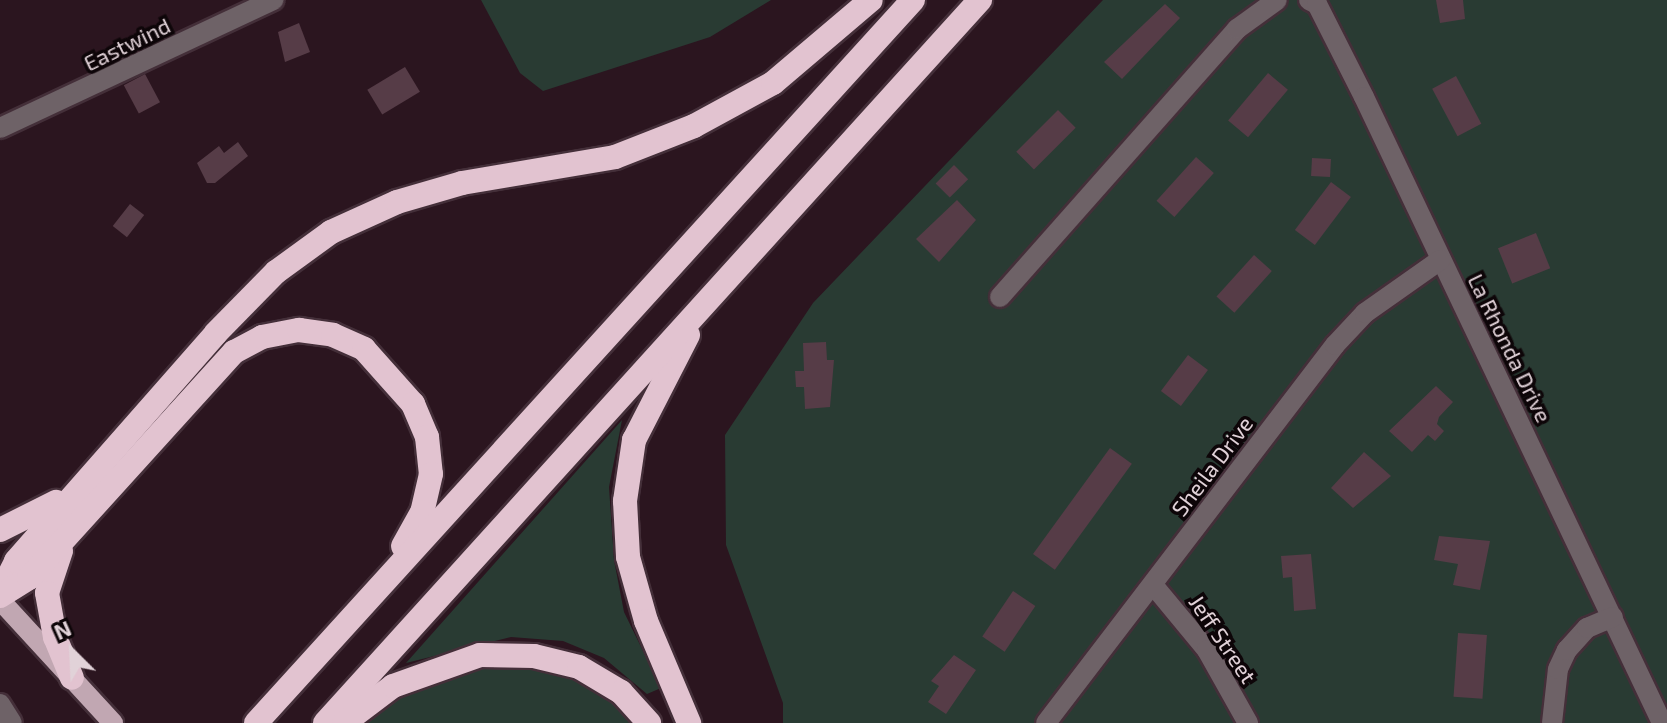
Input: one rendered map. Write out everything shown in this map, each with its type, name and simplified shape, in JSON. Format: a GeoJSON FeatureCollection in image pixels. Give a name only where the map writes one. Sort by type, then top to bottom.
{"type":"FeatureCollection","features":[{"type":"Feature","properties":{"kind":"highway"},"geometry":{"type":"LineString","coordinates":[[0,596],[16,561],[216,333],[276,272],[331,232],[397,202],[462,183],[615,157],[694,126],[773,83],[871,0]]}},
{"type":"Feature","properties":{"kind":"highway"},"geometry":{"type":"LineString","coordinates":[[256,723],[913,0]]}},
{"type":"Feature","properties":{"kind":"highway"},"geometry":{"type":"LineString","coordinates":[[325,723],[980,0]]}},
{"type":"Feature","properties":{"kind":"highway"},"geometry":{"type":"LineString","coordinates":[[689,723],[646,621],[628,557],[625,501],[634,440],[708,300]]}},
{"type":"Feature","properties":{"kind":"highway"},"geometry":{"type":"LineString","coordinates":[[0,596],[29,578],[234,352],[262,337],[299,330],[333,335],[364,349],[392,375],[413,404],[427,437],[431,474],[422,512],[384,581]]}},
{"type":"Feature","properties":{"kind":"highway"},"geometry":{"type":"LineString","coordinates":[[0,530],[43,513],[81,484]]}},
{"type":"Feature","properties":{"kind":"highway"},"geometry":{"type":"LineString","coordinates":[[72,678],[55,637],[47,593],[54,565],[75,526]]}},
{"type":"Feature","properties":{"kind":"highway"},"geometry":{"type":"LineString","coordinates":[[344,723],[393,686],[480,655],[534,656],[579,667],[621,692],[649,723]]}},
{"type":"Feature","properties":{"kind":"main road"},"geometry":{"type":"LineString","coordinates":[[0,596],[113,723]]}},
{"type":"Feature","properties":{"kind":"street","name":"Eastwind"},"geometry":{"type":"LineString","coordinates":[[0,128],[273,0]]}},
{"type":"Feature","properties":{"kind":"street"},"geometry":{"type":"LineString","coordinates":[[1000,297],[1237,29],[1277,0]]}},
{"type":"Feature","properties":{"kind":"street","name":"La Rhonda Drive"},"geometry":{"type":"LineString","coordinates":[[1309,0],[1317,4],[1364,97],[1662,723]]}},
{"type":"Feature","properties":{"kind":"street","name":"Sheila Drive"},"geometry":{"type":"LineString","coordinates":[[1046,723],[1154,586],[1335,345],[1399,285],[1440,260]]}},
{"type":"Feature","properties":{"kind":"street","name":"Jeff Street"},"geometry":{"type":"LineString","coordinates":[[1154,586],[1207,650],[1248,723]]}},
{"type":"Feature","properties":{"kind":"street"},"geometry":{"type":"LineString","coordinates":[[1552,723],[1558,669],[1567,650],[1587,628],[1613,617]]}},
{"type":"Feature","properties":{"kind":"street"},"geometry":{"type":"LineString","coordinates":[[0,704],[12,723]]}},
{"type":"Feature","properties":{"kind":"green space"},"geometry":{"type":"Polygon","coordinates":[[[481,0],[771,0],[710,37],[543,91],[520,73],[481,0]]]}},
{"type":"Feature","properties":{"kind":"green space"},"geometry":{"type":"Polygon","coordinates":[[[1103,0],[1667,0],[1667,723],[783,723],[783,703],[726,545],[725,435],[813,303],[1103,0]]]}},
{"type":"Feature","properties":{"kind":"green space"},"geometry":{"type":"Polygon","coordinates":[[[622,420],[609,487],[614,560],[624,612],[661,688],[647,694],[604,658],[563,641],[511,637],[406,663],[622,420]]]}},
{"type":"Feature","properties":{"kind":"green space"},"geometry":{"type":"Polygon","coordinates":[[[481,663],[554,668],[597,688],[638,723],[365,723],[415,686],[481,663]]]}},
{"type":"Feature","properties":{"kind":"building"},"geometry":{"type":"Polygon","coordinates":[[[1436,0],[1463,0],[1465,19],[1440,23],[1436,0]]]}},
{"type":"Feature","properties":{"kind":"building"},"geometry":{"type":"Polygon","coordinates":[[[1165,4],[1180,18],[1122,79],[1104,62],[1165,4]]]}},
{"type":"Feature","properties":{"kind":"building"},"geometry":{"type":"Polygon","coordinates":[[[299,23],[310,52],[285,62],[278,32],[299,23]]]}},
{"type":"Feature","properties":{"kind":"building"},"geometry":{"type":"Polygon","coordinates":[[[405,67],[420,92],[382,115],[367,90],[405,67]]]}},
{"type":"Feature","properties":{"kind":"building"},"geometry":{"type":"Polygon","coordinates":[[[1268,73],[1288,90],[1248,137],[1228,120],[1268,73]]]}},
{"type":"Feature","properties":{"kind":"building"},"geometry":{"type":"Polygon","coordinates":[[[145,74],[160,102],[139,114],[124,85],[145,74]]]}},
{"type":"Feature","properties":{"kind":"building"},"geometry":{"type":"Polygon","coordinates":[[[1456,76],[1481,124],[1458,136],[1432,89],[1456,76]]]}},
{"type":"Feature","properties":{"kind":"building"},"geometry":{"type":"Polygon","coordinates":[[[1058,110],[1076,128],[1034,169],[1016,152],[1058,110]]]}},
{"type":"Feature","properties":{"kind":"building"},"geometry":{"type":"Polygon","coordinates":[[[238,142],[248,156],[215,183],[207,183],[197,163],[219,146],[224,153],[238,142]]]}},
{"type":"Feature","properties":{"kind":"building"},"geometry":{"type":"Polygon","coordinates":[[[1196,157],[1214,173],[1174,217],[1157,201],[1196,157]]]}},
{"type":"Feature","properties":{"kind":"building"},"geometry":{"type":"Polygon","coordinates":[[[1312,158],[1331,159],[1330,177],[1311,176],[1312,158]]]}},
{"type":"Feature","properties":{"kind":"building"},"geometry":{"type":"Polygon","coordinates":[[[954,165],[968,179],[950,198],[936,183],[954,165]]]}},
{"type":"Feature","properties":{"kind":"building"},"geometry":{"type":"Polygon","coordinates":[[[1331,182],[1351,197],[1315,245],[1295,230],[1331,182]]]}},
{"type":"Feature","properties":{"kind":"building"},"geometry":{"type":"Polygon","coordinates":[[[957,200],[976,220],[939,262],[916,239],[957,200]]]}},
{"type":"Feature","properties":{"kind":"building"},"geometry":{"type":"Polygon","coordinates":[[[130,204],[144,215],[127,237],[113,226],[130,204]]]}},
{"type":"Feature","properties":{"kind":"building"},"geometry":{"type":"Polygon","coordinates":[[[1536,233],[1550,268],[1512,284],[1498,248],[1536,233]]]}},
{"type":"Feature","properties":{"kind":"building"},"geometry":{"type":"Polygon","coordinates":[[[1254,255],[1272,271],[1234,313],[1217,297],[1254,255]]]}},
{"type":"Feature","properties":{"kind":"building"},"geometry":{"type":"Polygon","coordinates":[[[826,342],[827,360],[834,360],[830,407],[805,409],[804,387],[796,387],[795,371],[804,371],[803,343],[826,342]]]}},
{"type":"Feature","properties":{"kind":"building"},"geometry":{"type":"Polygon","coordinates":[[[1188,355],[1208,370],[1181,406],[1161,391],[1188,355]]]}},
{"type":"Feature","properties":{"kind":"building"},"geometry":{"type":"Polygon","coordinates":[[[1436,386],[1453,402],[1439,417],[1437,424],[1444,431],[1435,441],[1428,435],[1412,452],[1389,431],[1436,386]]]}},
{"type":"Feature","properties":{"kind":"building"},"geometry":{"type":"Polygon","coordinates":[[[1110,448],[1132,464],[1055,570],[1033,554],[1110,448]]]}},
{"type":"Feature","properties":{"kind":"building"},"geometry":{"type":"Polygon","coordinates":[[[1364,452],[1391,476],[1353,508],[1331,488],[1364,452]]]}},
{"type":"Feature","properties":{"kind":"building"},"geometry":{"type":"Polygon","coordinates":[[[1439,536],[1490,541],[1480,590],[1453,585],[1458,564],[1434,560],[1439,536]]]}},
{"type":"Feature","properties":{"kind":"building"},"geometry":{"type":"Polygon","coordinates":[[[1311,554],[1316,609],[1294,611],[1292,577],[1283,578],[1281,556],[1311,554]]]}},
{"type":"Feature","properties":{"kind":"building"},"geometry":{"type":"Polygon","coordinates":[[[1013,591],[1035,606],[1005,652],[982,637],[1013,591]]]}},
{"type":"Feature","properties":{"kind":"building"},"geometry":{"type":"Polygon","coordinates":[[[1458,633],[1487,635],[1482,699],[1454,697],[1458,633]]]}},
{"type":"Feature","properties":{"kind":"building"},"geometry":{"type":"Polygon","coordinates":[[[954,655],[976,670],[946,714],[928,702],[939,686],[931,681],[954,655]]]}}]}
